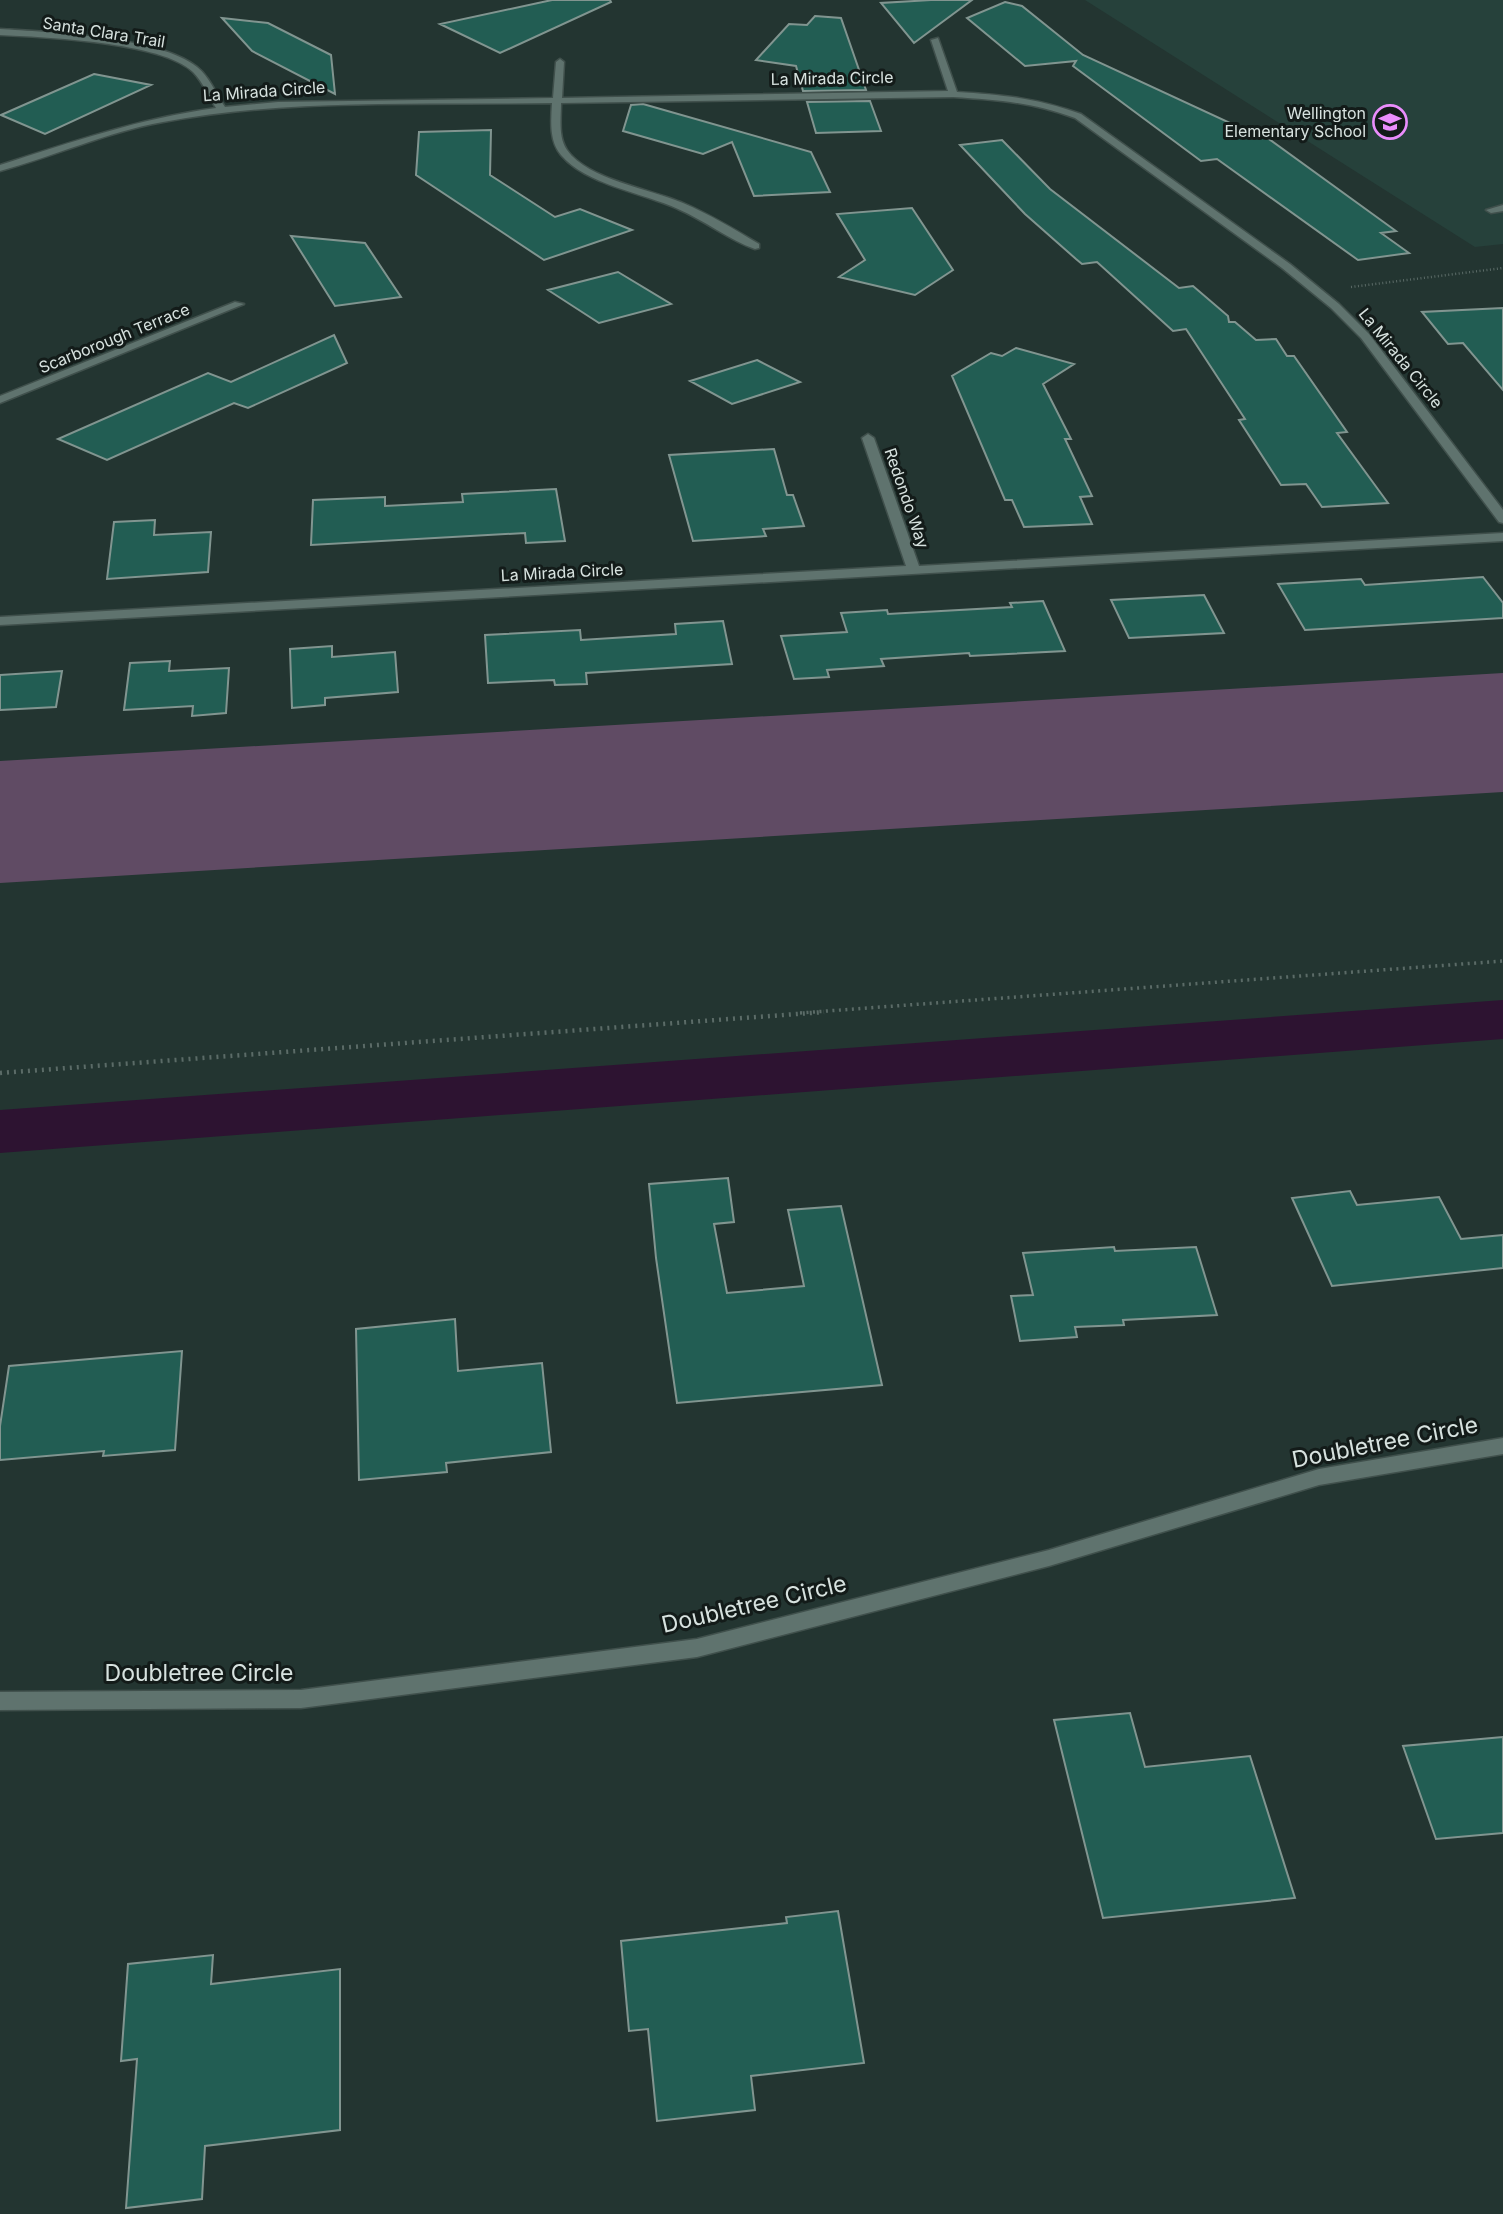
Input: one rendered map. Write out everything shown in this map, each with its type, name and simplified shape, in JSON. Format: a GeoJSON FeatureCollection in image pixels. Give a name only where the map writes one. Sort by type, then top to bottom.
{"type":"FeatureCollection","features":[{"type":"Feature","properties":{"kind":"street","name":"Santa Clara Trail"},"geometry":{"type":"LineString","coordinates":[[0,32],[136,48],[172,57],[195,70],[222,110]]}},
{"type":"Feature","properties":{"kind":"street"},"geometry":{"type":"LineString","coordinates":[[935,40],[953,94]]}},
{"type":"Feature","properties":{"kind":"street"},"geometry":{"type":"LineString","coordinates":[[560,62],[558,142],[573,162],[593,173],[708,218],[755,246]]}},
{"type":"Feature","properties":{"kind":"street","name":"La Mirada Circle"},"geometry":{"type":"LineString","coordinates":[[0,168],[120,129],[222,110],[297,104],[953,94],[1023,99],[1078,116],[1319,291],[1365,337],[1503,519]]}},
{"type":"Feature","properties":{"kind":"street"},"geometry":{"type":"LineString","coordinates":[[1490,210],[1503,208]]}},
{"type":"Feature","properties":{"kind":"street","name":"Scarborough Terrace"},"geometry":{"type":"LineString","coordinates":[[0,400],[239,304]]}},
{"type":"Feature","properties":{"kind":"street","name":"Redondo Way"},"geometry":{"type":"LineString","coordinates":[[868,438],[914,570]]}},
{"type":"Feature","properties":{"kind":"street","name":"La Mirada Circle"},"geometry":{"type":"LineString","coordinates":[[0,621],[1503,537]]}},
{"type":"Feature","properties":{"kind":"street","name":"Doubletree Circle"},"geometry":{"type":"LineString","coordinates":[[0,1701],[301,1699],[697,1648],[1049,1558],[1320,1477],[1503,1446]]}},
{"type":"Feature","properties":{"kind":"path"},"geometry":{"type":"LineString","coordinates":[[1319,291],[1503,268]]}},
{"type":"Feature","properties":{"kind":"path"},"geometry":{"type":"LineString","coordinates":[[0,1073],[1503,961]]}},
{"type":"Feature","properties":{"kind":"shaded area","name":"Wellington Elementary School"},"geometry":{"type":"Polygon","coordinates":[[[1085,0],[1503,0],[1503,244],[1475,247],[1085,0]]]}},
{"type":"Feature","properties":{"kind":"shaded area"},"geometry":{"type":"Polygon","coordinates":[[[1503,673],[1503,792],[0,883],[0,761],[1503,673]]]}},
{"type":"Feature","properties":{"kind":"shaded area"},"geometry":{"type":"Polygon","coordinates":[[[1503,1000],[1503,1039],[0,1153],[0,1110],[1503,1000]]]}},
{"type":"Feature","properties":{"kind":"building"},"geometry":{"type":"Polygon","coordinates":[[[552,0],[611,2],[500,53],[440,24],[552,0]]]}},
{"type":"Feature","properties":{"kind":"building"},"geometry":{"type":"Polygon","coordinates":[[[972,0],[914,43],[881,3],[972,0]]]}},
{"type":"Feature","properties":{"kind":"building"},"geometry":{"type":"Polygon","coordinates":[[[1005,2],[1022,6],[1083,55],[1245,130],[1255,129],[1396,231],[1381,233],[1409,253],[1358,260],[1217,159],[1201,161],[1073,66],[1076,61],[1025,66],[967,18],[1005,2]]]}},
{"type":"Feature","properties":{"kind":"building"},"geometry":{"type":"Polygon","coordinates":[[[815,16],[841,18],[866,90],[803,91],[796,66],[756,60],[789,24],[807,25],[815,16]]]}},
{"type":"Feature","properties":{"kind":"building"},"geometry":{"type":"Polygon","coordinates":[[[222,18],[268,23],[331,55],[335,94],[252,51],[222,18]]]}},
{"type":"Feature","properties":{"kind":"building"},"geometry":{"type":"Polygon","coordinates":[[[94,74],[151,85],[45,134],[1,115],[94,74]]]}},
{"type":"Feature","properties":{"kind":"building"},"geometry":{"type":"Polygon","coordinates":[[[870,101],[881,131],[816,133],[807,102],[870,101]]]}},
{"type":"Feature","properties":{"kind":"building"},"geometry":{"type":"Polygon","coordinates":[[[643,104],[811,152],[830,192],[754,196],[732,142],[703,154],[623,131],[631,105],[643,104]]]}},
{"type":"Feature","properties":{"kind":"building"},"geometry":{"type":"Polygon","coordinates":[[[491,130],[490,175],[555,217],[580,209],[632,230],[544,260],[416,175],[419,132],[491,130]]]}},
{"type":"Feature","properties":{"kind":"building"},"geometry":{"type":"Polygon","coordinates":[[[1002,140],[1050,189],[1179,288],[1193,286],[1228,316],[1229,322],[1235,322],[1256,340],[1276,339],[1287,356],[1294,356],[1347,432],[1337,433],[1388,503],[1322,507],[1306,484],[1281,485],[1239,420],[1245,419],[1186,329],[1173,331],[1097,262],[1082,264],[1025,214],[960,145],[1002,140]]]}},
{"type":"Feature","properties":{"kind":"building"},"geometry":{"type":"Polygon","coordinates":[[[912,208],[953,270],[915,295],[839,277],[865,260],[837,214],[912,208]]]}},
{"type":"Feature","properties":{"kind":"building"},"geometry":{"type":"Polygon","coordinates":[[[291,236],[365,243],[401,297],[335,306],[291,236]]]}},
{"type":"Feature","properties":{"kind":"building"},"geometry":{"type":"Polygon","coordinates":[[[618,272],[671,304],[599,323],[548,290],[618,272]]]}},
{"type":"Feature","properties":{"kind":"building"},"geometry":{"type":"Polygon","coordinates":[[[1503,308],[1503,390],[1463,343],[1448,344],[1422,312],[1503,308]]]}},
{"type":"Feature","properties":{"kind":"building"},"geometry":{"type":"Polygon","coordinates":[[[334,335],[347,363],[248,408],[234,403],[107,460],[58,439],[208,373],[231,382],[334,335]]]}},
{"type":"Feature","properties":{"kind":"building"},"geometry":{"type":"Polygon","coordinates":[[[1016,348],[1074,364],[1043,384],[1071,439],[1065,439],[1092,496],[1080,497],[1092,524],[1024,527],[1012,500],[1005,500],[952,376],[991,353],[1002,356],[1016,348]]]}},
{"type":"Feature","properties":{"kind":"building"},"geometry":{"type":"Polygon","coordinates":[[[757,360],[800,382],[732,404],[690,381],[757,360]]]}},
{"type":"Feature","properties":{"kind":"building"},"geometry":{"type":"Polygon","coordinates":[[[774,449],[787,495],[793,495],[804,526],[763,529],[766,536],[693,541],[669,455],[774,449]]]}},
{"type":"Feature","properties":{"kind":"building"},"geometry":{"type":"Polygon","coordinates":[[[556,489],[565,541],[526,543],[525,533],[311,545],[313,500],[385,497],[385,506],[463,502],[462,494],[556,489]]]}},
{"type":"Feature","properties":{"kind":"building"},"geometry":{"type":"Polygon","coordinates":[[[155,520],[154,535],[211,532],[208,572],[107,579],[114,522],[155,520]]]}},
{"type":"Feature","properties":{"kind":"building"},"geometry":{"type":"Polygon","coordinates":[[[1483,577],[1503,603],[1503,618],[1305,630],[1278,584],[1361,579],[1365,585],[1483,577]]]}},
{"type":"Feature","properties":{"kind":"building"},"geometry":{"type":"Polygon","coordinates":[[[1204,595],[1224,633],[1129,638],[1111,600],[1204,595]]]}},
{"type":"Feature","properties":{"kind":"building"},"geometry":{"type":"Polygon","coordinates":[[[1043,601],[1065,651],[970,656],[969,653],[881,659],[884,666],[827,670],[829,677],[794,679],[781,636],[847,632],[841,613],[887,610],[888,614],[1012,607],[1010,603],[1043,601]]]}},
{"type":"Feature","properties":{"kind":"building"},"geometry":{"type":"Polygon","coordinates":[[[723,621],[732,664],[586,673],[587,684],[555,685],[554,680],[488,683],[485,635],[580,630],[581,640],[676,634],[675,624],[723,621]]]}},
{"type":"Feature","properties":{"kind":"building"},"geometry":{"type":"Polygon","coordinates":[[[332,646],[332,657],[395,652],[398,692],[325,698],[325,705],[292,708],[290,649],[332,646]]]}},
{"type":"Feature","properties":{"kind":"building"},"geometry":{"type":"Polygon","coordinates":[[[170,661],[169,671],[229,668],[226,713],[192,716],[193,706],[124,710],[130,663],[170,661]]]}},
{"type":"Feature","properties":{"kind":"building"},"geometry":{"type":"Polygon","coordinates":[[[62,671],[56,707],[0,710],[0,675],[62,671]]]}},
{"type":"Feature","properties":{"kind":"building"},"geometry":{"type":"Polygon","coordinates":[[[728,1178],[734,1222],[714,1224],[727,1293],[804,1286],[788,1210],[841,1206],[882,1385],[677,1403],[656,1258],[649,1184],[728,1178]]]}},
{"type":"Feature","properties":{"kind":"building"},"geometry":{"type":"Polygon","coordinates":[[[1350,1191],[1357,1205],[1439,1197],[1461,1239],[1503,1235],[1503,1268],[1332,1286],[1292,1198],[1350,1191]]]}},
{"type":"Feature","properties":{"kind":"building"},"geometry":{"type":"Polygon","coordinates":[[[1114,1247],[1115,1251],[1196,1247],[1217,1315],[1123,1320],[1124,1325],[1075,1327],[1077,1337],[1020,1341],[1011,1296],[1033,1295],[1023,1253],[1114,1247]]]}},
{"type":"Feature","properties":{"kind":"building"},"geometry":{"type":"Polygon","coordinates":[[[455,1319],[458,1371],[542,1363],[551,1452],[446,1463],[447,1472],[359,1480],[356,1329],[455,1319]]]}},
{"type":"Feature","properties":{"kind":"building"},"geometry":{"type":"Polygon","coordinates":[[[182,1351],[175,1450],[103,1456],[104,1451],[0,1460],[0,1426],[9,1366],[182,1351]]]}},
{"type":"Feature","properties":{"kind":"building"},"geometry":{"type":"Polygon","coordinates":[[[1130,1713],[1145,1767],[1250,1756],[1295,1898],[1103,1918],[1054,1720],[1130,1713]]]}},
{"type":"Feature","properties":{"kind":"building"},"geometry":{"type":"Polygon","coordinates":[[[1503,1737],[1503,1833],[1436,1839],[1403,1746],[1503,1737]]]}},
{"type":"Feature","properties":{"kind":"building"},"geometry":{"type":"Polygon","coordinates":[[[838,1911],[864,2063],[751,2076],[755,2110],[657,2121],[648,2029],[629,2031],[621,1941],[787,1923],[786,1917],[838,1911]]]}},
{"type":"Feature","properties":{"kind":"building"},"geometry":{"type":"Polygon","coordinates":[[[213,1955],[211,1984],[340,1969],[340,2130],[205,2146],[202,2199],[126,2208],[137,2059],[121,2061],[128,1964],[213,1955]]]}},
{"type":"Feature","properties":{"kind":"place","name":"Wellington Elementary School"},"geometry":{"type":"Point","coordinates":[1390,122]}}]}
